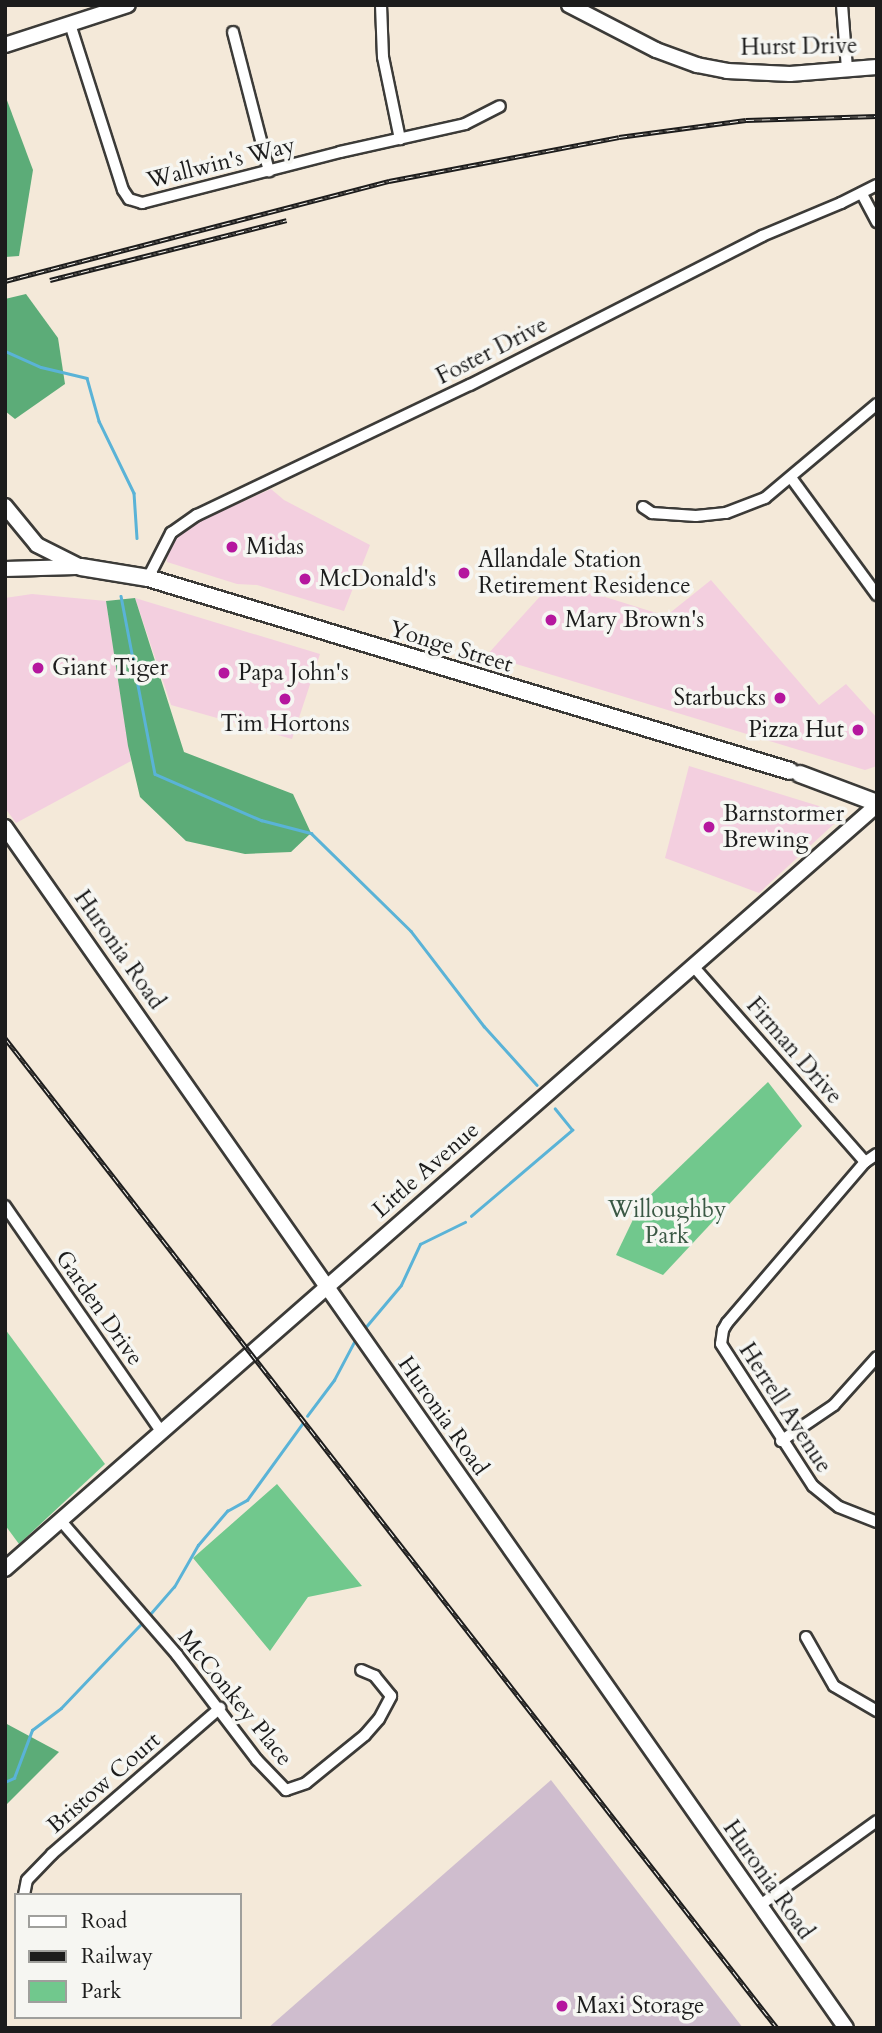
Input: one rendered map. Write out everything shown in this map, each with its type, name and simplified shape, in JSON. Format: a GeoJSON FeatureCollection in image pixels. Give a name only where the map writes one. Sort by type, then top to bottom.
{"type":"FeatureCollection","features":[{"type":"Feature","properties":{"kind":"main road"},"geometry":{"type":"LineString","coordinates":[[5,45],[128,5]]}},
{"type":"Feature","properties":{"kind":"main road","name":"Hurst Drive"},"geometry":{"type":"LineString","coordinates":[[569,5],[656,50],[696,65],[763,74],[877,66]]}},
{"type":"Feature","properties":{"kind":"main road"},"geometry":{"type":"LineString","coordinates":[[5,506],[37,545],[81,567]]}},
{"type":"Feature","properties":{"kind":"main road","name":"Yonge Street"},"geometry":{"type":"LineString","coordinates":[[5,569],[81,567],[148,578],[795,773],[877,804]]}},
{"type":"Feature","properties":{"kind":"main road","name":"Little Avenue"},"geometry":{"type":"LineString","coordinates":[[5,1569],[877,804]]}},
{"type":"Feature","properties":{"kind":"main road","name":"Huronia Road"},"geometry":{"type":"LineString","coordinates":[[5,827],[846,2028]]}},
{"type":"Feature","properties":{"kind":"street"},"geometry":{"type":"LineString","coordinates":[[381,5],[383,57],[400,139]]}},
{"type":"Feature","properties":{"kind":"street"},"geometry":{"type":"LineString","coordinates":[[842,5],[847,69]]}},
{"type":"Feature","properties":{"kind":"street","name":"Wallwin's Way"},"geometry":{"type":"LineString","coordinates":[[70,24],[123,190],[129,198],[149,202],[465,124],[500,106]]}},
{"type":"Feature","properties":{"kind":"street"},"geometry":{"type":"LineString","coordinates":[[233,32],[269,171]]}},
{"type":"Feature","properties":{"kind":"street","name":"Foster Drive"},"geometry":{"type":"LineString","coordinates":[[148,578],[171,533],[197,515],[470,385],[762,236],[862,194],[877,185]]}},
{"type":"Feature","properties":{"kind":"street"},"geometry":{"type":"LineString","coordinates":[[862,194],[877,222]]}},
{"type":"Feature","properties":{"kind":"street"},"geometry":{"type":"LineString","coordinates":[[643,507],[652,513],[696,516],[726,513],[765,498],[792,479],[877,404]]}},
{"type":"Feature","properties":{"kind":"street"},"geometry":{"type":"LineString","coordinates":[[792,479],[877,595]]}},
{"type":"Feature","properties":{"kind":"street","name":"Firman Drive"},"geometry":{"type":"LineString","coordinates":[[693,966],[866,1162]]}},
{"type":"Feature","properties":{"kind":"street","name":"Herrell Avenue"},"geometry":{"type":"LineString","coordinates":[[877,1154],[866,1162],[723,1330],[721,1345],[781,1441],[819,1492],[851,1513],[877,1522]]}},
{"type":"Feature","properties":{"kind":"street","name":"Garden Drive"},"geometry":{"type":"LineString","coordinates":[[5,1206],[162,1433]]}},
{"type":"Feature","properties":{"kind":"street"},"geometry":{"type":"LineString","coordinates":[[781,1441],[842,1398],[877,1357]]}},
{"type":"Feature","properties":{"kind":"street","name":"McConkey Place"},"geometry":{"type":"LineString","coordinates":[[61,1521],[220,1708],[257,1760],[286,1790],[306,1783],[379,1719],[391,1696],[375,1676],[361,1670]]}},
{"type":"Feature","properties":{"kind":"street"},"geometry":{"type":"LineString","coordinates":[[806,1637],[834,1686],[877,1711]]}},
{"type":"Feature","properties":{"kind":"street","name":"Bristow Court"},"geometry":{"type":"LineString","coordinates":[[24,1893],[27,1881],[51,1854],[220,1708]]}},
{"type":"Feature","properties":{"kind":"street"},"geometry":{"type":"LineString","coordinates":[[759,1906],[877,1821]]}},
{"type":"Feature","properties":{"kind":"shaded area"},"geometry":{"type":"Polygon","coordinates":[[[271,489],[284,500],[370,545],[344,611],[257,585],[237,584],[167,562],[168,548],[176,535],[201,520],[271,489]]]}},
{"type":"Feature","properties":{"kind":"shaded area"},"geometry":{"type":"Polygon","coordinates":[[[711,580],[819,705],[846,684],[877,718],[877,766],[865,770],[487,655],[554,581],[666,616],[711,580]]]}},
{"type":"Feature","properties":{"kind":"shaded area"},"geometry":{"type":"Polygon","coordinates":[[[32,594],[106,601],[131,761],[16,823],[5,808],[5,598],[32,594]]]}},
{"type":"Feature","properties":{"kind":"shaded area"},"geometry":{"type":"Polygon","coordinates":[[[135,598],[320,654],[292,739],[171,705],[135,598]]]}},
{"type":"Feature","properties":{"kind":"shaded area"},"geometry":{"type":"Polygon","coordinates":[[[689,766],[835,811],[835,823],[759,893],[665,858],[689,766]]]}},
{"type":"Feature","properties":{"kind":"shaded area"},"geometry":{"type":"Polygon","coordinates":[[[551,1780],[743,2028],[268,2028],[551,1780]]]}},
{"type":"Feature","properties":{"kind":"green space"},"geometry":{"type":"Polygon","coordinates":[[[5,95],[33,170],[19,256],[5,257],[5,95]]]}},
{"type":"Feature","properties":{"kind":"green space"},"geometry":{"type":"Polygon","coordinates":[[[26,294],[58,338],[65,384],[15,419],[5,411],[5,299],[26,294]]]}},
{"type":"Feature","properties":{"kind":"green space"},"geometry":{"type":"Polygon","coordinates":[[[135,598],[184,752],[293,794],[311,833],[291,852],[245,854],[186,841],[140,797],[128,746],[106,601],[135,598]]]}},
{"type":"Feature","properties":{"kind":"green space","name":"Willoughby Park"},"geometry":{"type":"Polygon","coordinates":[[[768,1082],[802,1126],[663,1275],[616,1255],[640,1205],[768,1082]]]}},
{"type":"Feature","properties":{"kind":"green space"},"geometry":{"type":"Polygon","coordinates":[[[5,1329],[105,1464],[19,1544],[5,1525],[5,1329]]]}},
{"type":"Feature","properties":{"kind":"green space"},"geometry":{"type":"Polygon","coordinates":[[[277,1484],[362,1586],[308,1597],[270,1651],[193,1558],[277,1484]]]}},
{"type":"Feature","properties":{"kind":"green space"},"geometry":{"type":"Polygon","coordinates":[[[5,1723],[59,1752],[5,1806],[5,1723]]]}},
{"type":"Feature","properties":{"kind":"waterway"},"geometry":{"type":"LineString","coordinates":[[5,351],[41,367],[87,378],[99,421],[134,493],[137,538]]}},
{"type":"Feature","properties":{"kind":"waterway"},"geometry":{"type":"LineString","coordinates":[[121,596],[155,774],[261,820],[311,833],[411,931],[484,1026],[537,1085]]}},
{"type":"Feature","properties":{"kind":"waterway"},"geometry":{"type":"LineString","coordinates":[[471,1216],[572,1130],[555,1109]]}},
{"type":"Feature","properties":{"kind":"waterway"},"geometry":{"type":"LineString","coordinates":[[364,1329],[401,1285],[420,1244],[465,1222]]}},
{"type":"Feature","properties":{"kind":"waterway"},"geometry":{"type":"LineString","coordinates":[[307,1416],[334,1380],[354,1342]]}},
{"type":"Feature","properties":{"kind":"waterway"},"geometry":{"type":"LineString","coordinates":[[151,1613],[174,1587],[198,1545],[227,1511],[247,1500],[302,1424]]}},
{"type":"Feature","properties":{"kind":"waterway"},"geometry":{"type":"LineString","coordinates":[[5,1782],[14,1778],[32,1730],[61,1708],[140,1625]]}},
{"type":"Feature","properties":{"kind":"railway"},"geometry":{"type":"LineString","coordinates":[[5,281],[389,181],[619,137],[746,120],[877,116]]}},
{"type":"Feature","properties":{"kind":"railway"},"geometry":{"type":"LineString","coordinates":[[50,280],[287,220]]}},
{"type":"Feature","properties":{"kind":"railway"},"geometry":{"type":"LineString","coordinates":[[5,1038],[777,2028]]}},
{"type":"Feature","properties":{"kind":"place","name":"Midas"},"geometry":{"type":"Point","coordinates":[232,547]}},
{"type":"Feature","properties":{"kind":"place","name":"Allandale Station Retirement Residence"},"geometry":{"type":"Point","coordinates":[464,573]}},
{"type":"Feature","properties":{"kind":"place","name":"McDonald's"},"geometry":{"type":"Point","coordinates":[305,579]}},
{"type":"Feature","properties":{"kind":"place","name":"Mary Brown's"},"geometry":{"type":"Point","coordinates":[551,620]}},
{"type":"Feature","properties":{"kind":"place","name":"Giant Tiger"},"geometry":{"type":"Point","coordinates":[38,668]}},
{"type":"Feature","properties":{"kind":"place","name":"Papa John's"},"geometry":{"type":"Point","coordinates":[224,673]}},
{"type":"Feature","properties":{"kind":"place","name":"Starbucks"},"geometry":{"type":"Point","coordinates":[780,698]}},
{"type":"Feature","properties":{"kind":"place","name":"Tim Hortons"},"geometry":{"type":"Point","coordinates":[285,699]}},
{"type":"Feature","properties":{"kind":"place","name":"Pizza Hut"},"geometry":{"type":"Point","coordinates":[858,730]}},
{"type":"Feature","properties":{"kind":"place","name":"Barnstormer Brewing"},"geometry":{"type":"Point","coordinates":[709,827]}},
{"type":"Feature","properties":{"kind":"place","name":"Maxi Storage"},"geometry":{"type":"Point","coordinates":[562,2006]}}]}
